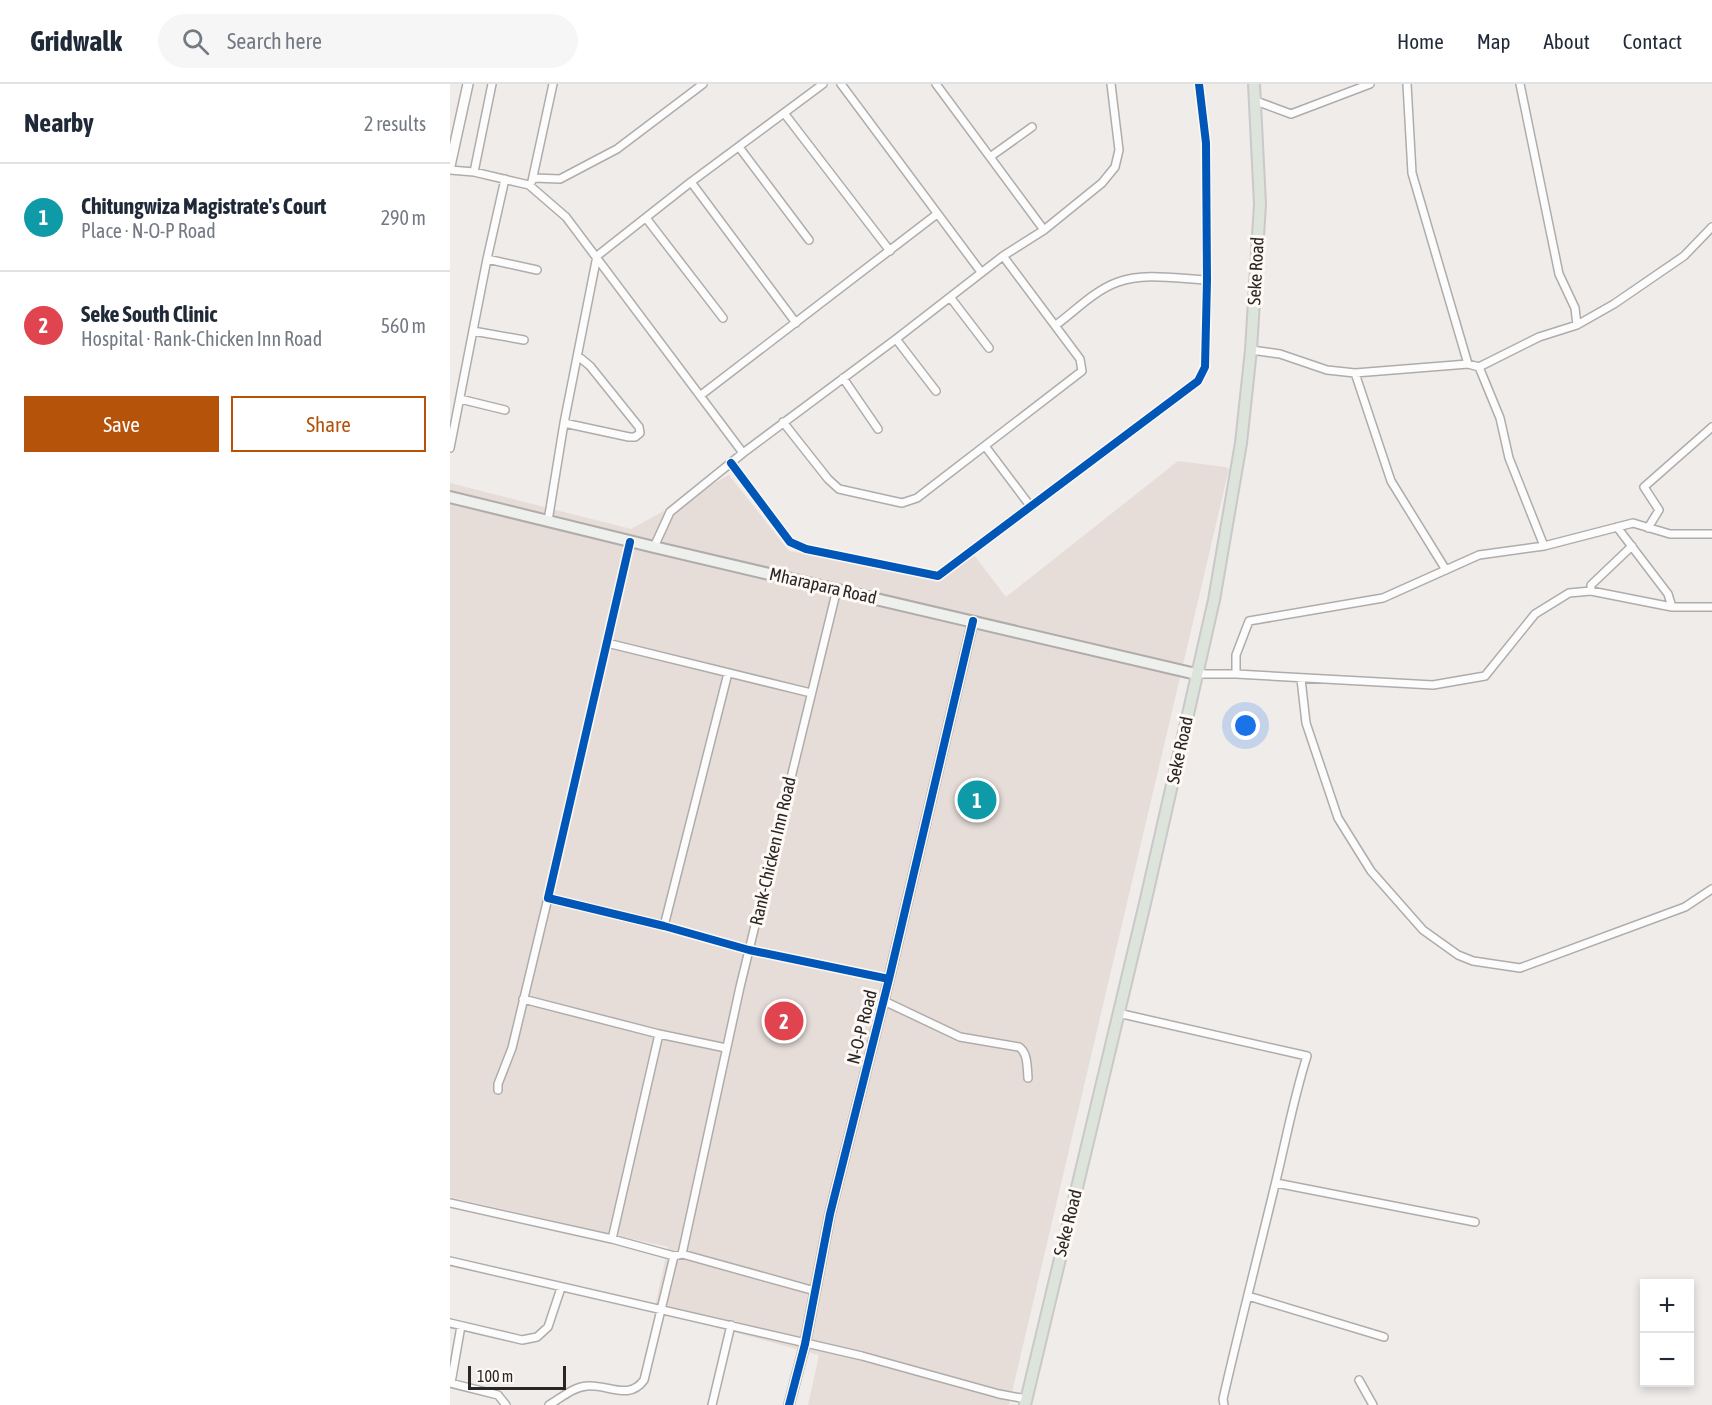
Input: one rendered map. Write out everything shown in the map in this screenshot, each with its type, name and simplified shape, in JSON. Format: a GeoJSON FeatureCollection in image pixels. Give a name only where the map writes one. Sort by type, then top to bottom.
{"type":"FeatureCollection","features":[{"type":"Feature","properties":{"kind":"main road","name":"Seke Road"},"geometry":{"type":"LineString","coordinates":[[1026,1402],[1214,600],[1237,466],[1251,350],[1260,204],[1254,84]]}},
{"type":"Feature","properties":{"kind":"main road","name":"Mharapara Road"},"geometry":{"type":"LineString","coordinates":[[450,497],[654,548],[1196,674]]}},
{"type":"Feature","properties":{"kind":"street"},"geometry":{"type":"LineString","coordinates":[[468,84],[452,143],[450,168],[505,179],[532,181],[560,179],[617,149],[698,86]]}},
{"type":"Feature","properties":{"kind":"street"},"geometry":{"type":"LineString","coordinates":[[474,172],[492,84]]}},
{"type":"Feature","properties":{"kind":"street"},"geometry":{"type":"LineString","coordinates":[[532,181],[554,84]]}},
{"type":"Feature","properties":{"kind":"street"},"geometry":{"type":"LineString","coordinates":[[548,521],[564,423],[597,256],[824,84]]}},
{"type":"Feature","properties":{"kind":"street"},"geometry":{"type":"LineString","coordinates":[[841,84],[981,273]]}},
{"type":"Feature","properties":{"kind":"street"},"geometry":{"type":"LineString","coordinates":[[936,84],[1044,230]]}},
{"type":"Feature","properties":{"kind":"street"},"geometry":{"type":"LineString","coordinates":[[654,548],[670,512],[730,463],[1003,256],[1044,230],[1102,183],[1115,167],[1119,150],[1111,84]]}},
{"type":"Feature","properties":{"kind":"street"},"geometry":{"type":"LineString","coordinates":[[730,463],[790,543],[806,549],[938,576],[1198,381],[1205,367],[1207,280],[1206,143],[1199,84]]}},
{"type":"Feature","properties":{"kind":"street"},"geometry":{"type":"LineString","coordinates":[[1256,101],[1291,114],[1370,84]]}},
{"type":"Feature","properties":{"kind":"street"},"geometry":{"type":"LineString","coordinates":[[1407,84],[1412,174],[1468,364]]}},
{"type":"Feature","properties":{"kind":"street"},"geometry":{"type":"LineString","coordinates":[[1520,84],[1559,274],[1575,308],[1577,325]]}},
{"type":"Feature","properties":{"kind":"street"},"geometry":{"type":"LineString","coordinates":[[784,113],[890,250]]}},
{"type":"Feature","properties":{"kind":"street"},"geometry":{"type":"LineString","coordinates":[[990,157],[1032,127]]}},
{"type":"Feature","properties":{"kind":"street"},"geometry":{"type":"LineString","coordinates":[[739,147],[809,240]]}},
{"type":"Feature","properties":{"kind":"street"},"geometry":{"type":"LineString","coordinates":[[450,448],[505,179]]}},
{"type":"Feature","properties":{"kind":"street"},"geometry":{"type":"LineString","coordinates":[[532,181],[566,217],[597,256],[743,453]]}},
{"type":"Feature","properties":{"kind":"street"},"geometry":{"type":"LineString","coordinates":[[692,182],[796,323]]}},
{"type":"Feature","properties":{"kind":"street"},"geometry":{"type":"LineString","coordinates":[[701,395],[937,214]]}},
{"type":"Feature","properties":{"kind":"street"},"geometry":{"type":"LineString","coordinates":[[646,218],[723,318]]}},
{"type":"Feature","properties":{"kind":"street"},"geometry":{"type":"LineString","coordinates":[[1251,350],[1280,354],[1327,370],[1355,373],[1468,364],[1479,367],[1539,337],[1577,325],[1614,304],[1684,256],[1712,227]]}},
{"type":"Feature","properties":{"kind":"street"},"geometry":{"type":"LineString","coordinates":[[783,422],[839,489],[902,503],[917,498],[1082,371],[1080,359],[1003,256]]}},
{"type":"Feature","properties":{"kind":"street"},"geometry":{"type":"LineString","coordinates":[[487,260],[537,270]]}},
{"type":"Feature","properties":{"kind":"street"},"geometry":{"type":"LineString","coordinates":[[1056,325],[1101,291],[1120,281],[1145,278],[1207,280]]}},
{"type":"Feature","properties":{"kind":"street"},"geometry":{"type":"LineString","coordinates":[[950,297],[989,348]]}},
{"type":"Feature","properties":{"kind":"street"},"geometry":{"type":"LineString","coordinates":[[473,331],[524,340]]}},
{"type":"Feature","properties":{"kind":"street"},"geometry":{"type":"LineString","coordinates":[[896,339],[936,391]]}},
{"type":"Feature","properties":{"kind":"street"},"geometry":{"type":"LineString","coordinates":[[564,423],[629,437],[635,437],[640,433],[639,427],[597,375],[578,356]]}},
{"type":"Feature","properties":{"kind":"street"},"geometry":{"type":"LineString","coordinates":[[1479,367],[1500,418],[1509,458],[1544,546]]}},
{"type":"Feature","properties":{"kind":"street"},"geometry":{"type":"LineString","coordinates":[[1355,373],[1391,481],[1446,570]]}},
{"type":"Feature","properties":{"kind":"street"},"geometry":{"type":"LineString","coordinates":[[843,378],[878,429]]}},
{"type":"Feature","properties":{"kind":"street"},"geometry":{"type":"LineString","coordinates":[[460,399],[506,410]]}},
{"type":"Feature","properties":{"kind":"street"},"geometry":{"type":"LineString","coordinates":[[1648,528],[1659,510],[1644,487],[1712,427]]}},
{"type":"Feature","properties":{"kind":"street"},"geometry":{"type":"LineString","coordinates":[[985,446],[1030,507]]}},
{"type":"Feature","properties":{"kind":"street"},"geometry":{"type":"LineString","coordinates":[[1236,674],[1236,655],[1249,621],[1383,598],[1479,555],[1544,546],[1633,523],[1670,534],[1712,534]]}},
{"type":"Feature","properties":{"kind":"street"},"geometry":{"type":"LineString","coordinates":[[1617,527],[1668,594],[1672,607]]}},
{"type":"Feature","properties":{"kind":"street"},"geometry":{"type":"LineString","coordinates":[[498,1089],[512,1048],[630,542]]}},
{"type":"Feature","properties":{"kind":"street"},"geometry":{"type":"LineString","coordinates":[[1591,591],[1591,585],[1632,546]]}},
{"type":"Feature","properties":{"kind":"street","name":"Rank-Chicken Inn Road"},"geometry":{"type":"LineString","coordinates":[[682,1254],[726,1048],[837,589]]}},
{"type":"Feature","properties":{"kind":"street"},"geometry":{"type":"LineString","coordinates":[[1196,674],[1236,674],[1433,685],[1485,676],[1535,614],[1569,593],[1591,591],[1672,607],[1712,607]]}},
{"type":"Feature","properties":{"kind":"street","name":"N-O-P Road"},"geometry":{"type":"LineString","coordinates":[[789,1405],[805,1344],[830,1214],[884,1001],[973,621]]}},
{"type":"Feature","properties":{"kind":"street"},"geometry":{"type":"LineString","coordinates":[[608,644],[811,693]]}},
{"type":"Feature","properties":{"kind":"street"},"geometry":{"type":"LineString","coordinates":[[664,926],[728,673]]}},
{"type":"Feature","properties":{"kind":"street"},"geometry":{"type":"LineString","coordinates":[[1301,678],[1306,723],[1338,818],[1371,871],[1423,930],[1458,955],[1473,961],[1520,968],[1685,907],[1712,889]]}},
{"type":"Feature","properties":{"kind":"street"},"geometry":{"type":"LineString","coordinates":[[548,898],[664,926],[749,950],[889,979]]}},
{"type":"Feature","properties":{"kind":"street"},"geometry":{"type":"LineString","coordinates":[[523,999],[659,1034],[726,1048]]}},
{"type":"Feature","properties":{"kind":"street"},"geometry":{"type":"LineString","coordinates":[[884,1001],[960,1037],[1019,1047],[1026,1057],[1028,1077]]}},
{"type":"Feature","properties":{"kind":"street"},"geometry":{"type":"LineString","coordinates":[[1118,1013],[1307,1056],[1296,1090],[1276,1183],[1223,1399],[1224,1405]]}},
{"type":"Feature","properties":{"kind":"street"},"geometry":{"type":"LineString","coordinates":[[612,1239],[659,1034]]}},
{"type":"Feature","properties":{"kind":"street"},"geometry":{"type":"LineString","coordinates":[[1276,1183],[1475,1222]]}},
{"type":"Feature","properties":{"kind":"street"},"geometry":{"type":"LineString","coordinates":[[450,1203],[612,1239],[674,1256],[682,1254],[815,1291]]}},
{"type":"Feature","properties":{"kind":"street"},"geometry":{"type":"LineString","coordinates":[[549,1405],[576,1389],[586,1386],[628,1391],[639,1386],[644,1380],[674,1256]]}},
{"type":"Feature","properties":{"kind":"street"},"geometry":{"type":"LineString","coordinates":[[450,1261],[862,1356],[1026,1402]]}},
{"type":"Feature","properties":{"kind":"street"},"geometry":{"type":"LineString","coordinates":[[450,1323],[522,1340],[537,1337],[548,1327],[561,1288]]}},
{"type":"Feature","properties":{"kind":"street"},"geometry":{"type":"LineString","coordinates":[[1248,1296],[1384,1336]]}},
{"type":"Feature","properties":{"kind":"street"},"geometry":{"type":"LineString","coordinates":[[712,1405],[731,1325]]}},
{"type":"Feature","properties":{"kind":"street"},"geometry":{"type":"LineString","coordinates":[[461,1326],[450,1383],[498,1395],[506,1405]]}},
{"type":"Feature","properties":{"kind":"street"},"geometry":{"type":"LineString","coordinates":[[1359,1380],[1373,1405]]}},
{"type":"Feature","properties":{"kind":"shaded area"},"geometry":{"type":"Polygon","coordinates":[[[1178,461],[1229,469],[1009,1405],[808,1405],[819,1355],[654,1311],[668,1247],[450,1197],[450,483],[631,529],[729,475],[789,551],[937,578],[974,555],[1006,597],[1178,461]]]}},
{"type":"Feature","properties":{"kind":"cycle path"},"geometry":{"type":"LineString","coordinates":[[731,463],[790,542],[806,549],[938,576],[1198,381],[1205,367],[1207,280],[1206,143],[1199,84]]}},
{"type":"Feature","properties":{"kind":"cycle path"},"geometry":{"type":"LineString","coordinates":[[630,542],[548,898],[664,926],[749,950],[889,979]]}},
{"type":"Feature","properties":{"kind":"cycle path"},"geometry":{"type":"LineString","coordinates":[[789,1405],[805,1344],[830,1214],[889,979],[973,621]]}},
{"type":"Feature","properties":{"kind":"place","name":"Chitungwiza Magistrate's Court"},"geometry":{"type":"Point","coordinates":[977,800]}},
{"type":"Feature","properties":{"kind":"place","name":"Seke South Clinic"},"geometry":{"type":"Point","coordinates":[784,1021]}}]}
